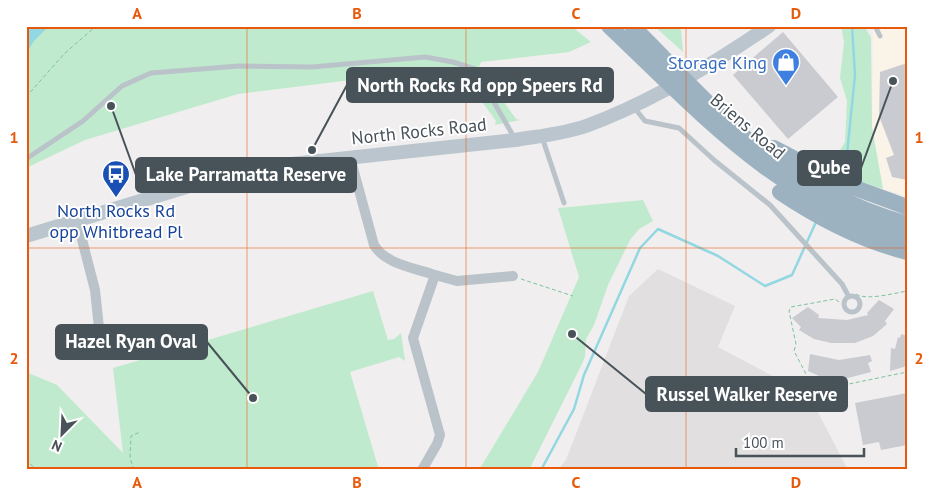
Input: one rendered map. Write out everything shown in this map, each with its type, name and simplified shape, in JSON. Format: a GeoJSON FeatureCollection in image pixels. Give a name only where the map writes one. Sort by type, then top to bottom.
{"type":"FeatureCollection","features":[{"type":"Feature","properties":{"kind":"highway"},"geometry":{"type":"LineString","coordinates":[[609,26],[661,65],[693,97],[807,188],[852,211],[907,224]]}},
{"type":"Feature","properties":{"kind":"highway"},"geometry":{"type":"LineString","coordinates":[[632,26],[661,65]]}},
{"type":"Feature","properties":{"kind":"highway"},"geometry":{"type":"LineString","coordinates":[[693,97],[746,166],[807,188],[907,237]]}},
{"type":"Feature","properties":{"kind":"highway"},"geometry":{"type":"LineString","coordinates":[[852,211],[907,207]]}},
{"type":"Feature","properties":{"kind":"highway"},"geometry":{"type":"LineString","coordinates":[[852,211],[872,242],[907,252]]}},
{"type":"Feature","properties":{"kind":"main road","name":"North Rocks Road"},"geometry":{"type":"LineString","coordinates":[[26,236],[245,169],[515,140],[584,126],[633,106],[703,68],[769,26]]}},
{"type":"Feature","properties":{"kind":"street"},"geometry":{"type":"LineString","coordinates":[[350,157],[378,252],[389,259],[457,281],[513,276]]}},
{"type":"Feature","properties":{"kind":"street"},"geometry":{"type":"LineString","coordinates":[[77,220],[95,290],[102,347]]}},
{"type":"Feature","properties":{"kind":"street"},"geometry":{"type":"LineString","coordinates":[[422,470],[440,435],[413,338],[435,275]]}},
{"type":"Feature","properties":{"kind":"lane"},"geometry":{"type":"LineString","coordinates":[[874,26],[880,36]]}},
{"type":"Feature","properties":{"kind":"lane"},"geometry":{"type":"LineString","coordinates":[[26,159],[83,121],[122,86],[151,73],[239,66],[312,67],[425,58],[453,62],[475,69],[515,140]]}},
{"type":"Feature","properties":{"kind":"lane"},"geometry":{"type":"LineString","coordinates":[[633,106],[645,121],[679,128],[714,160],[770,204],[817,254],[842,284],[849,297]]}},
{"type":"Feature","properties":{"kind":"lane"},"geometry":{"type":"LineString","coordinates":[[542,136],[564,203]]}},
{"type":"Feature","properties":{"kind":"path"},"geometry":{"type":"LineString","coordinates":[[26,97],[64,54],[96,26]]}},
{"type":"Feature","properties":{"kind":"path"},"geometry":{"type":"LineString","coordinates":[[513,276],[572,296]]}},
{"type":"Feature","properties":{"kind":"path"},"geometry":{"type":"LineString","coordinates":[[856,294],[863,297],[907,291]]}},
{"type":"Feature","properties":{"kind":"path"},"geometry":{"type":"LineString","coordinates":[[839,302],[835,299],[791,307],[789,311],[796,344],[794,351],[814,391],[907,372]]}},
{"type":"Feature","properties":{"kind":"path"},"geometry":{"type":"LineString","coordinates":[[134,470],[130,458],[131,436],[140,432]]}},
{"type":"Feature","properties":{"kind":"path"},"geometry":{"type":"LineString","coordinates":[[26,459],[36,470]]}},
{"type":"Feature","properties":{"kind":"shaded area"},"geometry":{"type":"Polygon","coordinates":[[[873,26],[907,26],[907,196],[883,189],[872,127],[873,26]]]}},
{"type":"Feature","properties":{"kind":"shaded area"},"geometry":{"type":"Polygon","coordinates":[[[658,269],[735,306],[718,347],[809,395],[848,470],[558,470],[566,460],[629,296],[658,269]]]}},
{"type":"Feature","properties":{"kind":"green space"},"geometry":{"type":"Polygon","coordinates":[[[26,26],[571,26],[591,42],[569,52],[481,62],[479,67],[516,119],[520,120],[495,125],[496,121],[462,74],[448,68],[238,94],[85,140],[26,168],[26,26]]]}},
{"type":"Feature","properties":{"kind":"green space"},"geometry":{"type":"Polygon","coordinates":[[[654,26],[678,26],[681,30],[683,52],[654,26]]]}},
{"type":"Feature","properties":{"kind":"green space"},"geometry":{"type":"Polygon","coordinates":[[[841,26],[864,26],[871,37],[872,127],[883,189],[856,180],[830,167],[845,142],[847,101],[840,78],[844,42],[841,26]]]}},
{"type":"Feature","properties":{"kind":"green space"},"geometry":{"type":"Polygon","coordinates":[[[643,200],[653,221],[639,229],[630,240],[608,285],[594,325],[586,339],[585,357],[529,470],[479,470],[538,372],[579,277],[558,208],[643,200]]]}},
{"type":"Feature","properties":{"kind":"green space"},"geometry":{"type":"Polygon","coordinates":[[[373,291],[388,340],[394,339],[401,333],[405,361],[399,357],[350,372],[379,470],[26,470],[26,372],[57,385],[123,453],[113,368],[373,291]]]}},
{"type":"Feature","properties":{"kind":"water"},"geometry":{"type":"Polygon","coordinates":[[[26,26],[49,26],[34,41],[26,54],[26,26]]]}},
{"type":"Feature","properties":{"kind":"building","name":"Storage King"},"geometry":{"type":"Polygon","coordinates":[[[783,32],[838,97],[788,139],[733,75],[783,32]]]}},
{"type":"Feature","properties":{"kind":"building"},"geometry":{"type":"Polygon","coordinates":[[[907,63],[907,180],[892,177],[886,158],[894,155],[879,116],[880,72],[907,63]]]}},
{"type":"Feature","properties":{"kind":"building"},"geometry":{"type":"Polygon","coordinates":[[[879,300],[894,309],[885,321],[887,324],[873,336],[855,343],[831,343],[814,339],[799,330],[801,327],[792,318],[808,307],[819,315],[818,318],[847,320],[868,315],[867,313],[879,300]]]}},
{"type":"Feature","properties":{"kind":"building"},"geometry":{"type":"Polygon","coordinates":[[[901,334],[907,336],[907,366],[890,371],[891,348],[895,349],[898,337],[900,338],[901,334]]]}},
{"type":"Feature","properties":{"kind":"building"},"geometry":{"type":"Polygon","coordinates":[[[810,354],[839,360],[870,355],[872,361],[868,363],[871,372],[844,379],[819,376],[808,371],[810,354]]]}},
{"type":"Feature","properties":{"kind":"building"},"geometry":{"type":"Polygon","coordinates":[[[907,393],[907,445],[881,450],[879,442],[863,445],[855,403],[907,393]]]}},
{"type":"Feature","properties":{"kind":"waterway"},"geometry":{"type":"LineString","coordinates":[[840,175],[846,164],[855,75],[852,26]]}},
{"type":"Feature","properties":{"kind":"waterway"},"geometry":{"type":"LineString","coordinates":[[541,470],[574,409],[584,375],[640,248],[658,229],[718,256],[765,286],[792,275],[816,222]]}},
{"type":"Feature","properties":{"kind":"place","name":"Qube"},"geometry":{"type":"Point","coordinates":[893,81]}},
{"type":"Feature","properties":{"kind":"place","name":"Storage King"},"geometry":{"type":"Point","coordinates":[786,86]}},
{"type":"Feature","properties":{"kind":"place","name":"Lake Parramatta Reserve"},"geometry":{"type":"Point","coordinates":[111,106]}},
{"type":"Feature","properties":{"kind":"place","name":"North Rocks Rd opp Speers Rd"},"geometry":{"type":"Point","coordinates":[312,150]}},
{"type":"Feature","properties":{"kind":"place","name":"North Rocks Rd opp Whitbread Pl"},"geometry":{"type":"Point","coordinates":[116,198]}},
{"type":"Feature","properties":{"kind":"place","name":"Russel Walker Reserve"},"geometry":{"type":"Point","coordinates":[572,334]}},
{"type":"Feature","properties":{"kind":"place","name":"Hazel Ryan Oval"},"geometry":{"type":"Point","coordinates":[253,398]}}]}
